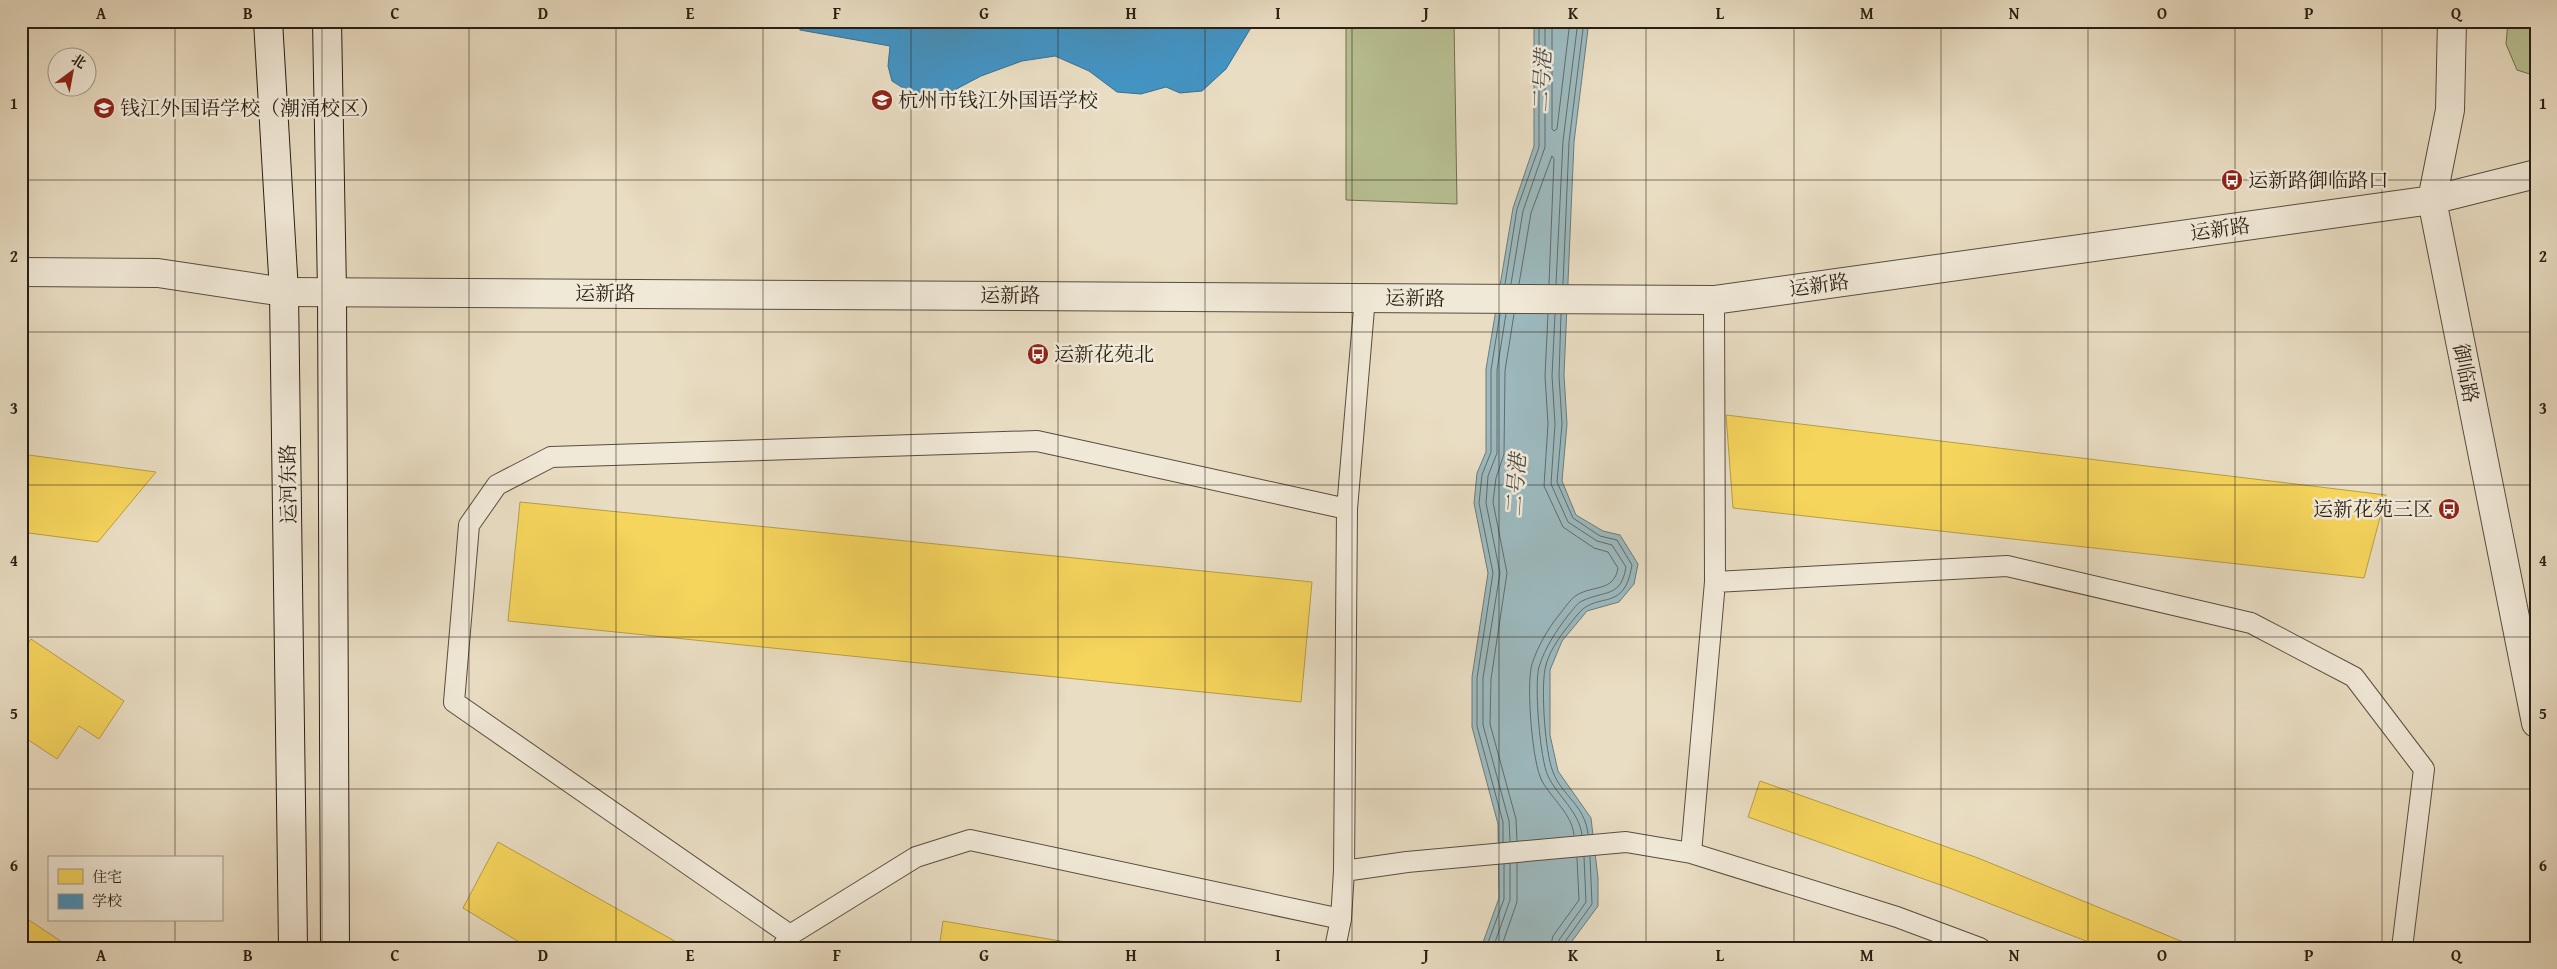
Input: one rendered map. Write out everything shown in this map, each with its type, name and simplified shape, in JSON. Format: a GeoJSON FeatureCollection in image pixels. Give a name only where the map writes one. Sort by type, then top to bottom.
{"type":"FeatureCollection","features":[{"type":"Feature","properties":{"kind":"street","name":"运河东路"},"geometry":{"type":"LineString","coordinates":[[268,21],[284,292],[293,948]]}},
{"type":"Feature","properties":{"kind":"street"},"geometry":{"type":"LineString","coordinates":[[327,21],[332,291],[335,948]]}},
{"type":"Feature","properties":{"kind":"street","name":"御临路"},"geometry":{"type":"LineString","coordinates":[[2452,21],[2450,110],[2432,200],[2536,723]]}},
{"type":"Feature","properties":{"kind":"street","name":"运新路"},"geometry":{"type":"LineString","coordinates":[[21,272],[158,273],[284,292],[1714,300],[2432,200],[2536,174]]}},
{"type":"Feature","properties":{"kind":"lane"},"geometry":{"type":"LineString","coordinates":[[1335,948],[1341,919],[1344,871],[1347,509],[1365,297]]}},
{"type":"Feature","properties":{"kind":"lane"},"geometry":{"type":"LineString","coordinates":[[1691,853],[1715,582],[1714,300]]}},
{"type":"Feature","properties":{"kind":"lane"},"geometry":{"type":"LineString","coordinates":[[1341,919],[970,840],[916,857],[786,941],[454,702],[469,525],[497,485],[551,457],[1037,441],[1347,509]]}},
{"type":"Feature","properties":{"kind":"lane"},"geometry":{"type":"LineString","coordinates":[[1715,582],[2007,566],[2251,623],[2354,677],[2424,769],[2402,948]]}},
{"type":"Feature","properties":{"kind":"lane"},"geometry":{"type":"LineString","coordinates":[[1344,871],[1407,862],[1626,842],[1691,853],[1897,917],[1980,948]]}},
{"type":"Feature","properties":{"kind":"green space"},"geometry":{"type":"Polygon","coordinates":[[[1346,21],[1454,21],[1457,204],[1346,200],[1346,21]]]}},
{"type":"Feature","properties":{"kind":"green space"},"geometry":{"type":"Polygon","coordinates":[[[2508,21],[2536,21],[2536,76],[2517,70],[2506,44],[2508,21]]]}},
{"type":"Feature","properties":{"kind":"water","name":"二号港"},"geometry":{"type":"Polygon","coordinates":[[[1534,21],[1589,21],[1574,142],[1564,375],[1567,424],[1562,481],[1576,515],[1603,531],[1620,535],[1638,564],[1634,584],[1619,602],[1587,611],[1562,641],[1550,670],[1550,735],[1558,771],[1591,818],[1598,878],[1598,906],[1567,948],[1481,948],[1499,898],[1498,824],[1472,727],[1472,677],[1488,573],[1474,503],[1477,473],[1486,452],[1486,369],[1513,208],[1534,146],[1534,21]]]}},
{"type":"Feature","properties":{"kind":"building: 住宅"},"geometry":{"type":"Polygon","coordinates":[[[1726,415],[2386,495],[2364,578],[1733,508],[1726,415]]]}},
{"type":"Feature","properties":{"kind":"building: 住宅"},"geometry":{"type":"Polygon","coordinates":[[[21,454],[156,472],[98,542],[21,532],[21,454]]]}},
{"type":"Feature","properties":{"kind":"building: 住宅"},"geometry":{"type":"Polygon","coordinates":[[[520,502],[1312,582],[1301,702],[508,621],[520,502]]]}},
{"type":"Feature","properties":{"kind":"building: 住宅"},"geometry":{"type":"Polygon","coordinates":[[[31,639],[124,701],[99,739],[79,726],[57,759],[21,735],[21,654],[31,639]]]}},
{"type":"Feature","properties":{"kind":"building: 住宅"},"geometry":{"type":"Polygon","coordinates":[[[1760,781],[1978,858],[2198,948],[2104,948],[1952,889],[1748,817],[1760,781]]]}},
{"type":"Feature","properties":{"kind":"building: 住宅"},"geometry":{"type":"Polygon","coordinates":[[[498,842],[687,948],[529,948],[463,908],[498,842]]]}},
{"type":"Feature","properties":{"kind":"building: 住宅"},"geometry":{"type":"Polygon","coordinates":[[[23,916],[71,948],[21,948],[23,916]]]}},
{"type":"Feature","properties":{"kind":"building: 住宅"},"geometry":{"type":"Polygon","coordinates":[[[943,921],[1101,948],[939,948],[943,921]]]}},
{"type":"Feature","properties":{"kind":"building: 学校"},"geometry":{"type":"Polygon","coordinates":[[[798,21],[1255,21],[1226,69],[1202,91],[1180,93],[1166,87],[1141,94],[1117,92],[1089,71],[1055,56],[1022,61],[981,76],[945,95],[919,98],[892,81],[888,66],[890,46],[800,30],[798,21]]]}},
{"type":"Feature","properties":{"kind":"place","name":"杭州市钱江外国语学校"},"geometry":{"type":"Point","coordinates":[882,100]}},
{"type":"Feature","properties":{"kind":"place","name":"钱江外国语学校（潮涌校区）"},"geometry":{"type":"Point","coordinates":[104,108]}},
{"type":"Feature","properties":{"kind":"place","name":"运新路御临路口"},"geometry":{"type":"Point","coordinates":[2232,180]}},
{"type":"Feature","properties":{"kind":"place","name":"运新花苑北"},"geometry":{"type":"Point","coordinates":[1038,354]}},
{"type":"Feature","properties":{"kind":"place","name":"运新花苑三区"},"geometry":{"type":"Point","coordinates":[2449,509]}}]}
